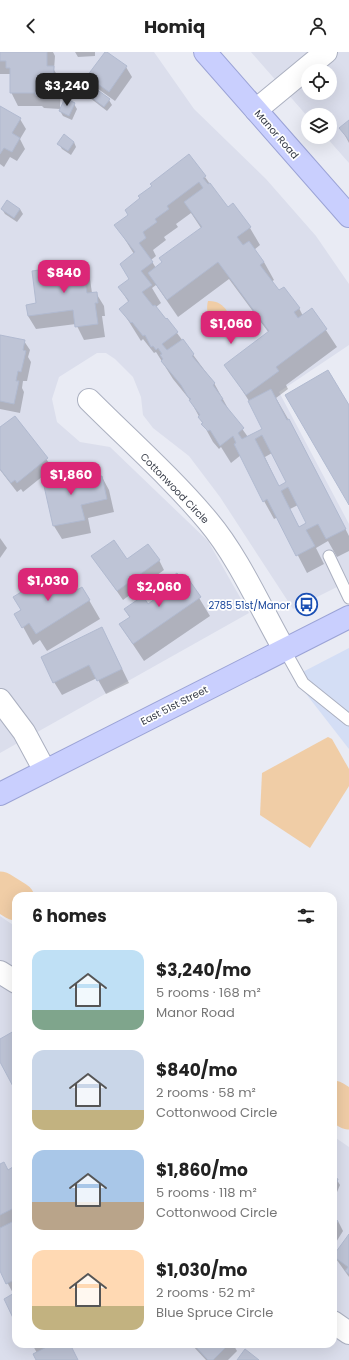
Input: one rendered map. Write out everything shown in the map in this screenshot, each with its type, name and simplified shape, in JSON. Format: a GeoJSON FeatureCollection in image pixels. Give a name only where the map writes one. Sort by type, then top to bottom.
{"type":"FeatureCollection","features":[{"type":"Feature","properties":{"kind":"main road","name":"Manor Road"},"geometry":{"type":"LineString","coordinates":[[205,52],[349,216]]}},
{"type":"Feature","properties":{"kind":"main road","name":"East 51st Street"},"geometry":{"type":"LineString","coordinates":[[0,794],[349,617]]}},
{"type":"Feature","properties":{"kind":"street"},"geometry":{"type":"LineString","coordinates":[[256,110],[326,52]]}},
{"type":"Feature","properties":{"kind":"street","name":"Cottonwood Circle"},"geometry":{"type":"LineString","coordinates":[[89,400],[209,522],[227,548],[284,649]]}},
{"type":"Feature","properties":{"kind":"street"},"geometry":{"type":"LineString","coordinates":[[0,700],[24,732],[45,771]]}},
{"type":"Feature","properties":{"kind":"street"},"geometry":{"type":"LineString","coordinates":[[0,972],[12,980]]}},
{"type":"Feature","properties":{"kind":"street"},"geometry":{"type":"LineString","coordinates":[[337,1325],[349,1333]]}},
{"type":"Feature","properties":{"kind":"lane"},"geometry":{"type":"LineString","coordinates":[[329,556],[349,598]]}},
{"type":"Feature","properties":{"kind":"lane"},"geometry":{"type":"LineString","coordinates":[[284,649],[304,683],[319,697],[345,709],[349,720]]}},
{"type":"Feature","properties":{"kind":"shaded area"},"geometry":{"type":"Polygon","coordinates":[[[0,52],[154,52],[194,109],[266,179],[316,236],[349,284],[349,345],[279,392],[349,524],[349,581],[293,609],[220,497],[189,456],[153,428],[143,415],[141,397],[133,377],[115,359],[106,353],[97,353],[59,377],[52,399],[57,422],[80,442],[110,447],[208,541],[249,613],[0,753],[0,52]]]}},
{"type":"Feature","properties":{"kind":"shaded area"},"geometry":{"type":"Polygon","coordinates":[[[251,52],[349,52],[349,163],[332,144],[337,144],[337,108],[301,109],[251,52]]]}},
{"type":"Feature","properties":{"kind":"shaded area"},"geometry":{"type":"Polygon","coordinates":[[[208,301],[219,303],[227,310],[234,331],[230,334],[224,333],[215,327],[209,318],[207,307],[208,301]]]}},
{"type":"Feature","properties":{"kind":"shaded area"},"geometry":{"type":"Polygon","coordinates":[[[349,648],[349,749],[293,677],[349,648]]]}},
{"type":"Feature","properties":{"kind":"shaded area"},"geometry":{"type":"Polygon","coordinates":[[[328,737],[332,739],[349,769],[349,786],[310,848],[260,815],[262,773],[328,737]]]}},
{"type":"Feature","properties":{"kind":"shaded area"},"geometry":{"type":"Polygon","coordinates":[[[0,916],[12,924],[12,1348],[337,1348],[337,1139],[349,1147],[349,1360],[0,1360],[0,916]]]}},
{"type":"Feature","properties":{"kind":"building"},"geometry":{"type":"Polygon","coordinates":[[[0,52],[47,52],[47,66],[54,66],[53,96],[35,95],[35,93],[10,93],[10,68],[6,68],[6,61],[0,61],[0,52]]]}},
{"type":"Feature","properties":{"kind":"building"},"geometry":{"type":"Polygon","coordinates":[[[105,52],[127,66],[109,92],[87,76],[105,52]]]}},
{"type":"Feature","properties":{"kind":"building"},"geometry":{"type":"Polygon","coordinates":[[[92,86],[110,99],[104,107],[86,93],[92,86]]]}},
{"type":"Feature","properties":{"kind":"building"},"geometry":{"type":"Polygon","coordinates":[[[65,98],[75,103],[69,116],[59,111],[65,98]]]}},
{"type":"Feature","properties":{"kind":"building"},"geometry":{"type":"Polygon","coordinates":[[[0,106],[21,118],[12,133],[20,138],[12,152],[4,148],[0,154],[0,106]]]}},
{"type":"Feature","properties":{"kind":"building"},"geometry":{"type":"Polygon","coordinates":[[[349,120],[349,140],[339,128],[349,120]]]}},
{"type":"Feature","properties":{"kind":"building"},"geometry":{"type":"Polygon","coordinates":[[[64,134],[74,142],[68,151],[57,144],[64,134]]]}},
{"type":"Feature","properties":{"kind":"building"},"geometry":{"type":"Polygon","coordinates":[[[189,154],[206,176],[203,178],[208,184],[210,183],[228,207],[233,203],[251,227],[237,237],[243,245],[249,241],[264,262],[260,265],[279,290],[284,287],[300,308],[294,312],[298,318],[312,308],[327,329],[276,367],[279,371],[246,395],[224,365],[269,331],[218,262],[167,300],[148,273],[162,262],[159,258],[202,227],[184,202],[203,188],[199,182],[167,206],[169,209],[155,219],[157,222],[143,232],[146,238],[139,243],[153,262],[141,271],[152,285],[142,292],[178,332],[162,344],[167,350],[183,339],[194,354],[192,356],[215,383],[213,385],[223,399],[221,400],[244,428],[238,433],[242,439],[262,429],[248,401],[271,389],[287,420],[289,419],[346,529],[326,539],[318,524],[306,530],[315,546],[296,556],[267,499],[263,502],[234,444],[236,443],[233,436],[220,446],[210,430],[208,431],[201,424],[203,423],[198,417],[200,415],[189,400],[191,399],[161,361],[163,359],[160,355],[162,354],[158,348],[156,350],[153,346],[151,347],[145,335],[143,336],[119,309],[129,301],[118,287],[129,279],[120,264],[135,252],[114,225],[128,215],[125,210],[140,198],[138,196],[152,186],[150,184],[189,154]],[[262,435],[255,439],[279,486],[286,482],[262,435]],[[288,487],[281,491],[299,527],[306,523],[288,487]]]}},
{"type":"Feature","properties":{"kind":"building"},"geometry":{"type":"Polygon","coordinates":[[[7,200],[20,209],[14,218],[1,209],[7,200]]]}},
{"type":"Feature","properties":{"kind":"building"},"geometry":{"type":"Polygon","coordinates":[[[82,264],[87,293],[97,292],[98,303],[95,303],[98,324],[75,327],[73,310],[28,316],[26,305],[36,303],[32,271],[82,264]]]}},
{"type":"Feature","properties":{"kind":"building"},"geometry":{"type":"Polygon","coordinates":[[[0,335],[25,340],[23,350],[26,351],[21,372],[18,371],[16,381],[19,381],[14,404],[0,401],[0,335]]]}},
{"type":"Feature","properties":{"kind":"building"},"geometry":{"type":"Polygon","coordinates":[[[328,370],[349,405],[349,505],[285,395],[328,370]]]}},
{"type":"Feature","properties":{"kind":"building"},"geometry":{"type":"Polygon","coordinates":[[[15,416],[48,458],[17,483],[15,480],[11,483],[0,469],[0,427],[15,416]]]}},
{"type":"Feature","properties":{"kind":"building"},"geometry":{"type":"Polygon","coordinates":[[[74,468],[77,481],[102,476],[107,499],[81,505],[85,520],[53,526],[44,486],[47,486],[45,475],[74,468]]]}},
{"type":"Feature","properties":{"kind":"building"},"geometry":{"type":"Polygon","coordinates":[[[114,540],[127,559],[148,544],[160,560],[117,591],[91,556],[114,540]]]}},
{"type":"Feature","properties":{"kind":"building"},"geometry":{"type":"Polygon","coordinates":[[[64,573],[68,581],[71,579],[77,590],[82,587],[90,600],[36,634],[29,623],[22,628],[14,614],[21,610],[13,597],[51,574],[54,580],[64,573]]]}},
{"type":"Feature","properties":{"kind":"building"},"geometry":{"type":"Polygon","coordinates":[[[177,573],[182,580],[187,577],[201,597],[133,644],[119,624],[130,617],[124,609],[143,596],[148,604],[163,593],[158,587],[177,573]]]}},
{"type":"Feature","properties":{"kind":"building"},"geometry":{"type":"Polygon","coordinates":[[[102,627],[122,669],[97,681],[89,665],[53,683],[41,657],[102,627]]]}},
{"type":"Feature","properties":{"kind":"building"},"geometry":{"type":"Polygon","coordinates":[[[12,1032],[12,1084],[0,1062],[0,1039],[12,1032]]]}},
{"type":"Feature","properties":{"kind":"building"},"geometry":{"type":"Polygon","coordinates":[[[4,1162],[8,1170],[12,1168],[12,1209],[0,1215],[0,1164],[4,1162]]]}},
{"type":"Feature","properties":{"kind":"building"},"geometry":{"type":"Polygon","coordinates":[[[12,1222],[12,1281],[6,1284],[0,1271],[0,1228],[12,1222]]]}},
{"type":"Feature","properties":{"kind":"building"},"geometry":{"type":"Polygon","coordinates":[[[349,1234],[349,1274],[345,1271],[348,1267],[337,1259],[337,1250],[349,1234]]]}},
{"type":"Feature","properties":{"kind":"building"},"geometry":{"type":"Polygon","coordinates":[[[12,1294],[12,1316],[4,1299],[12,1294]]]}},
{"type":"Feature","properties":{"kind":"building"},"geometry":{"type":"Polygon","coordinates":[[[44,1348],[72,1348],[78,1360],[36,1360],[33,1354],[44,1348]]]}},
{"type":"Feature","properties":{"kind":"building"},"geometry":{"type":"Polygon","coordinates":[[[197,1348],[225,1348],[213,1360],[208,1360],[197,1348]]]}},
{"type":"Feature","properties":{"kind":"building"},"geometry":{"type":"Polygon","coordinates":[[[245,1349],[259,1360],[237,1360],[245,1349]]]}},
{"type":"Feature","properties":{"kind":"waterway"},"geometry":{"type":"LineString","coordinates":[[0,891],[12,898]]}},
{"type":"Feature","properties":{"kind":"waterway"},"geometry":{"type":"LineString","coordinates":[[337,1102],[349,1110]]}},
{"type":"Feature","properties":{"kind":"place","name":"2785 51st/Manor"},"geometry":{"type":"Point","coordinates":[306,605]}}]}
